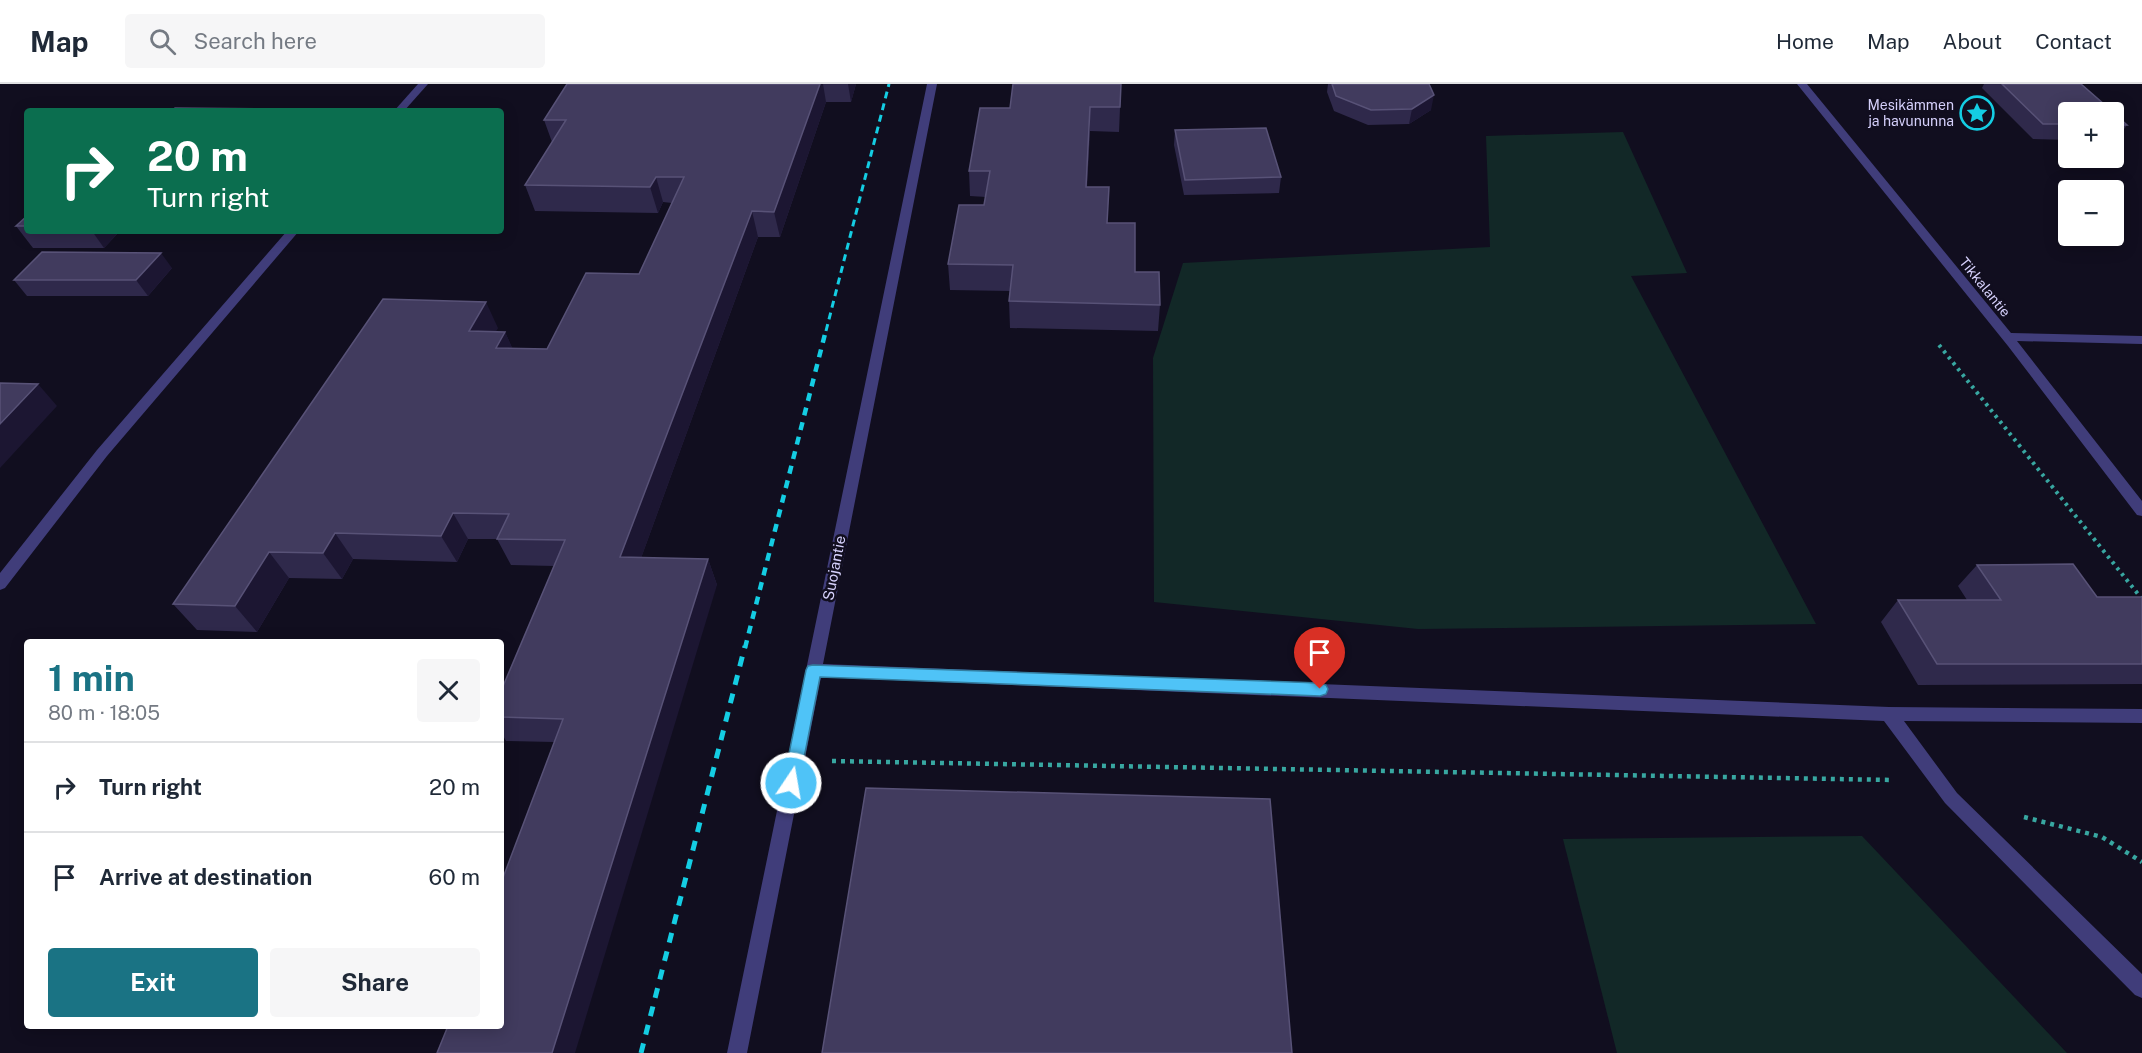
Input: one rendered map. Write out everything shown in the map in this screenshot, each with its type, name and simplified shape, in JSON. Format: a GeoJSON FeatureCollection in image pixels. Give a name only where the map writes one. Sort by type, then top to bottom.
{"type":"FeatureCollection","features":[{"type":"Feature","properties":{"kind":"street"},"geometry":{"type":"LineString","coordinates":[[402,108],[423,84]]}},
{"type":"Feature","properties":{"kind":"street","name":"Suojantie"},"geometry":{"type":"LineString","coordinates":[[737,1053],[932,84]]}},
{"type":"Feature","properties":{"kind":"street","name":"Tikkalantie"},"geometry":{"type":"LineString","coordinates":[[1802,84],[2006,337],[2142,512]]}},
{"type":"Feature","properties":{"kind":"street"},"geometry":{"type":"LineString","coordinates":[[0,584],[102,453],[290,234]]}},
{"type":"Feature","properties":{"kind":"street"},"geometry":{"type":"LineString","coordinates":[[2006,337],[2142,340]]}},
{"type":"Feature","properties":{"kind":"street"},"geometry":{"type":"LineString","coordinates":[[813,670],[1889,714],[2142,716]]}},
{"type":"Feature","properties":{"kind":"street"},"geometry":{"type":"LineString","coordinates":[[1889,714],[1951,798],[2142,988]]}},
{"type":"Feature","properties":{"kind":"path"},"geometry":{"type":"LineString","coordinates":[[1939,345],[2142,599]]}},
{"type":"Feature","properties":{"kind":"path"},"geometry":{"type":"LineString","coordinates":[[796,761],[1887,778],[1951,798]]}},
{"type":"Feature","properties":{"kind":"path"},"geometry":{"type":"LineString","coordinates":[[2020,816],[2102,837],[2142,862]]}},
{"type":"Feature","properties":{"kind":"green space"},"geometry":{"type":"Polygon","coordinates":[[[1623,132],[1687,273],[1631,276],[1816,624],[1418,629],[1154,602],[1153,358],[1183,263],[1490,247],[1486,136],[1623,132]]]}},
{"type":"Feature","properties":{"kind":"green space"},"geometry":{"type":"Polygon","coordinates":[[[1862,836],[2067,1053],[1617,1053],[1563,839],[1862,836]]]}},
{"type":"Feature","properties":{"kind":"building"},"geometry":{"type":"Polygon","coordinates":[[[567,84],[820,84],[774,212],[752,211],[620,557],[708,559],[552,1053],[437,1053],[447,1029],[504,1029],[504,875],[563,719],[504,717],[504,684],[565,540],[497,539],[509,514],[453,513],[441,536],[335,533],[323,553],[269,552],[235,606],[173,604],[383,299],[486,302],[469,331],[505,332],[496,348],[547,349],[586,273],[639,274],[684,177],[656,177],[650,187],[525,185],[566,120],[544,120],[567,84]]]}},
{"type":"Feature","properties":{"kind":"building"},"geometry":{"type":"Polygon","coordinates":[[[1013,84],[1121,84],[1120,107],[1090,107],[1086,187],[1109,187],[1107,223],[1135,223],[1135,272],[1159,272],[1160,305],[1009,301],[1013,265],[948,264],[959,205],[984,205],[990,171],[969,171],[980,108],[1010,108],[1013,84]]]}},
{"type":"Feature","properties":{"kind":"building"},"geometry":{"type":"Polygon","coordinates":[[[1332,84],[1429,84],[1434,95],[1412,109],[1371,110],[1336,96],[1332,84]]]}},
{"type":"Feature","properties":{"kind":"building"},"geometry":{"type":"Polygon","coordinates":[[[2002,84],[2081,84],[2102,102],[2058,102],[2058,124],[2043,124],[2002,84]]]}},
{"type":"Feature","properties":{"kind":"building"},"geometry":{"type":"Polygon","coordinates":[[[1266,128],[1281,177],[1185,180],[1175,130],[1266,128]]]}},
{"type":"Feature","properties":{"kind":"building"},"geometry":{"type":"Polygon","coordinates":[[[24,219],[24,226],[16,226],[24,219]]]}},
{"type":"Feature","properties":{"kind":"building"},"geometry":{"type":"Polygon","coordinates":[[[42,252],[161,253],[136,280],[14,280],[42,252]]]}},
{"type":"Feature","properties":{"kind":"building"},"geometry":{"type":"Polygon","coordinates":[[[0,383],[38,384],[0,424],[0,383]]]}},
{"type":"Feature","properties":{"kind":"building"},"geometry":{"type":"Polygon","coordinates":[[[2073,564],[2097,597],[2142,597],[2142,664],[1937,664],[1898,600],[2001,600],[1977,565],[2073,564]]]}},
{"type":"Feature","properties":{"kind":"building"},"geometry":{"type":"Polygon","coordinates":[[[866,788],[1270,799],[1292,1053],[822,1053],[866,788]]]}},
{"type":"Feature","properties":{"kind":"railway"},"geometry":{"type":"LineString","coordinates":[[826,331],[889,84]]}},
{"type":"Feature","properties":{"kind":"railway"},"geometry":{"type":"LineString","coordinates":[[745,648],[826,330]]}},
{"type":"Feature","properties":{"kind":"railway"},"geometry":{"type":"LineString","coordinates":[[641,1053],[745,646]]}},
{"type":"Feature","properties":{"kind":"place","name":"Mesikämmen ja havununna"},"geometry":{"type":"Point","coordinates":[1977,113]}},
{"type":"Feature","properties":{"kind":"route"},"geometry":{"type":"LineString","coordinates":[[791,783],[813,670],[1320,689]]}}]}
